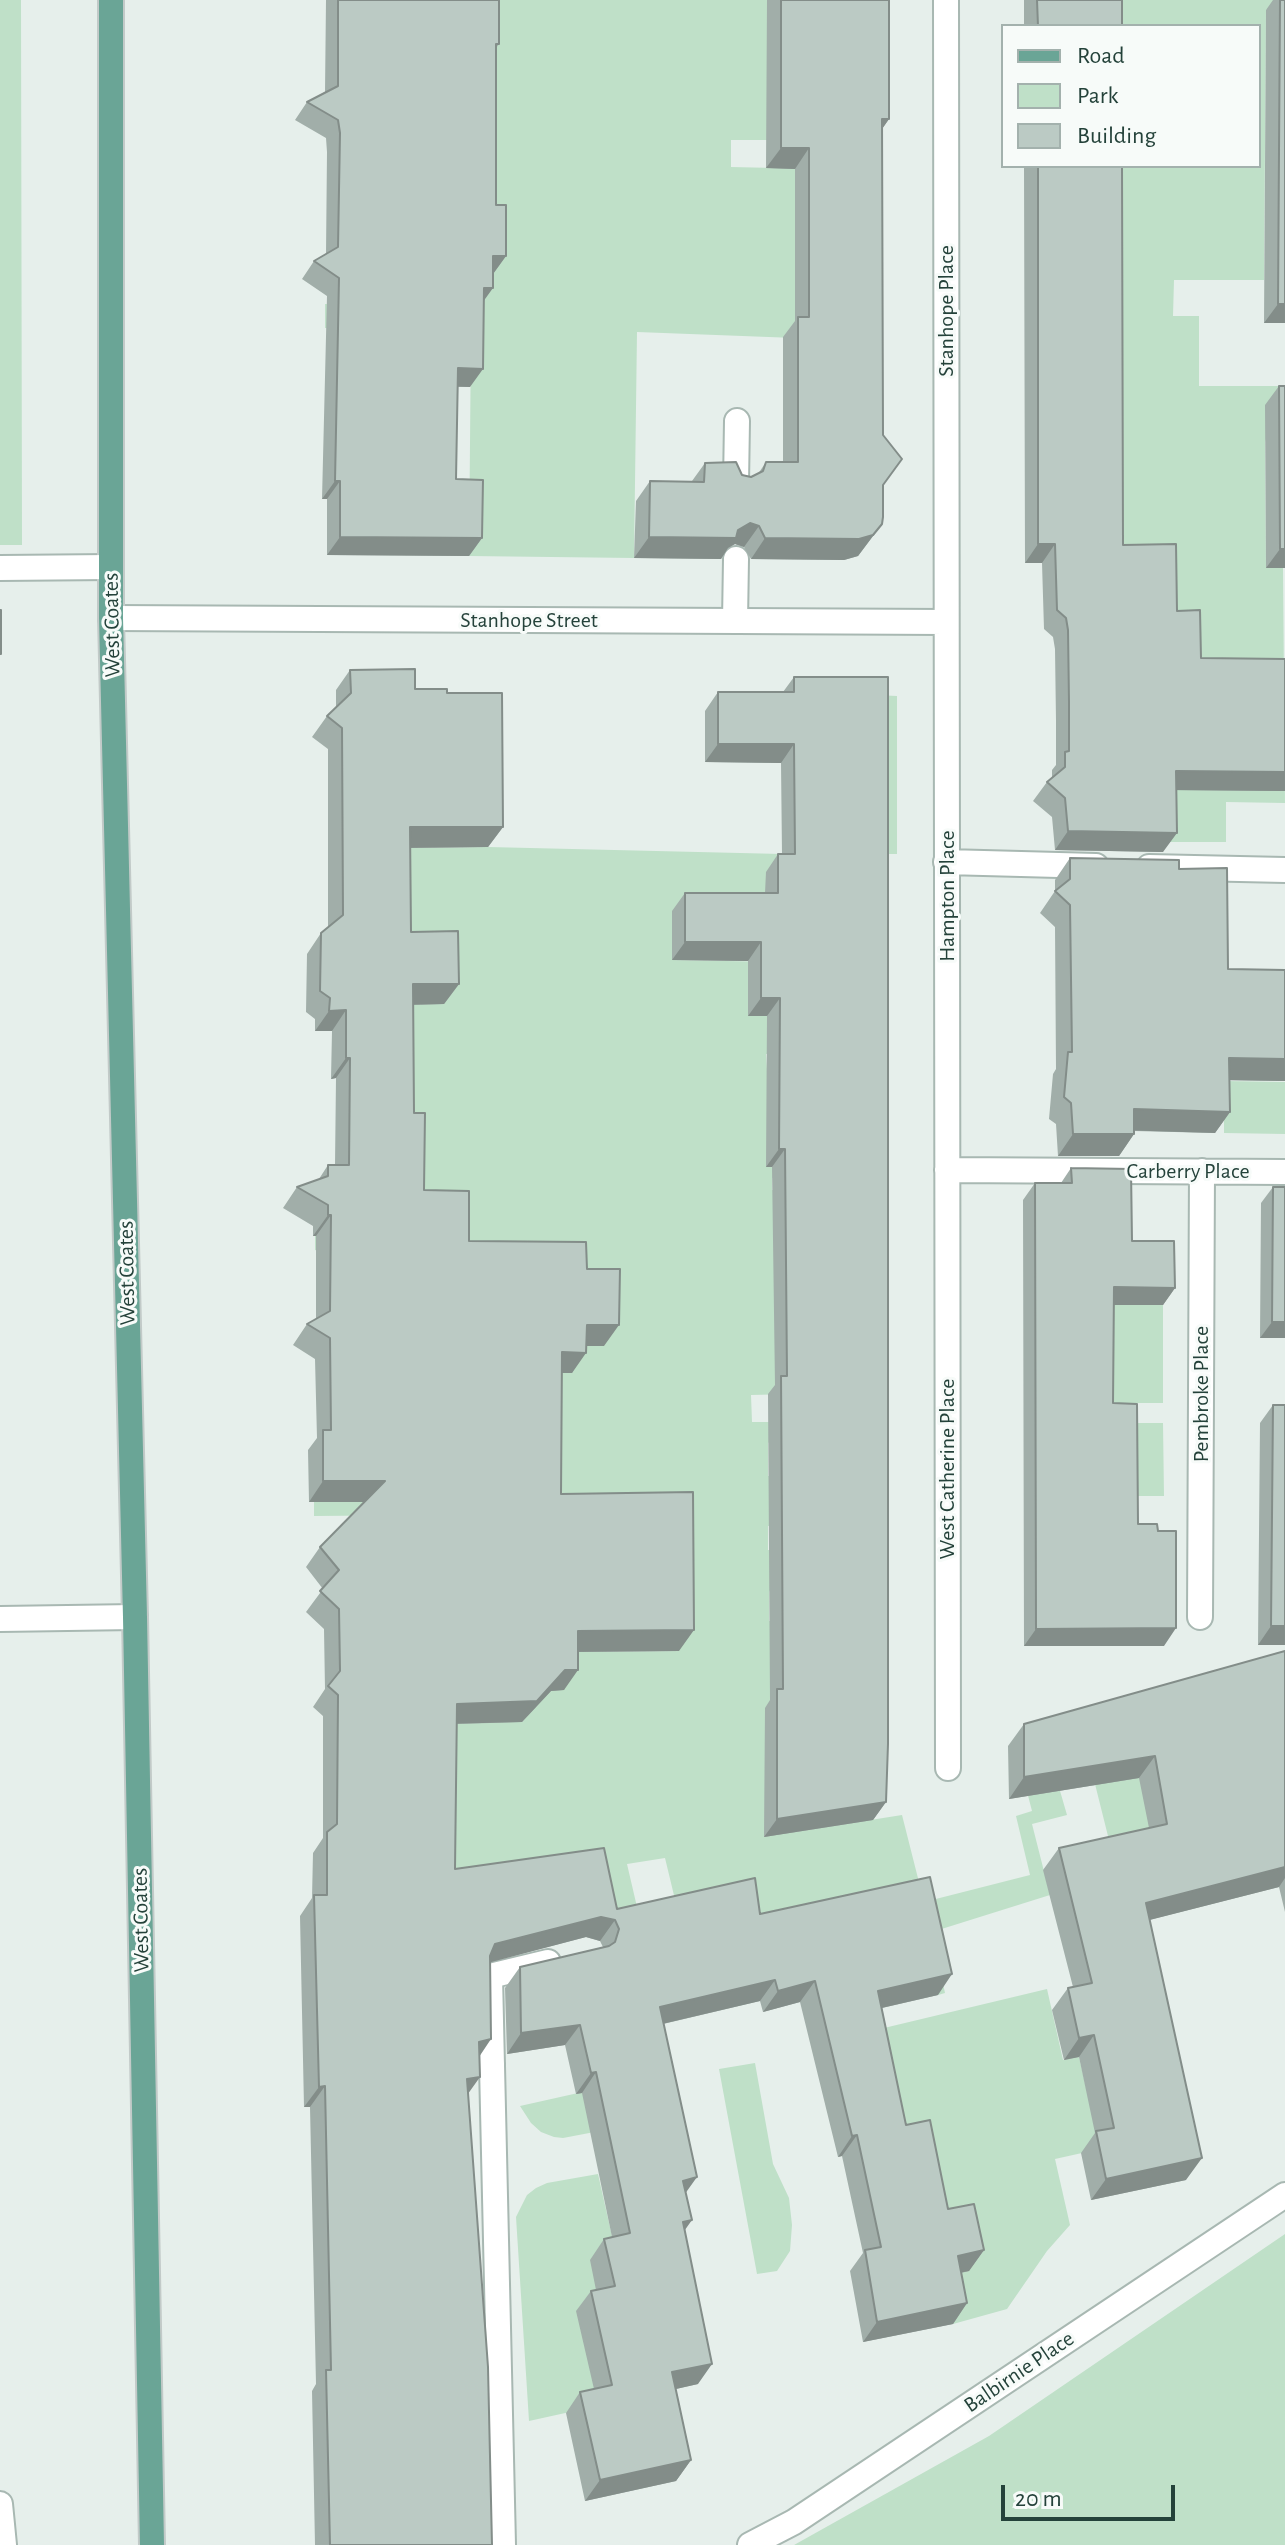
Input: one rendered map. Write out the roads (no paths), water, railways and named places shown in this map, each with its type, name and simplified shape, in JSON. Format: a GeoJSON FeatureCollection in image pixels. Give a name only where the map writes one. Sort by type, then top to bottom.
{"type":"FeatureCollection","features":[{"type":"Feature","properties":{"kind":"main road","name":"West Coates"},"geometry":{"type":"LineString","coordinates":[[111,0],[111,618],[135,1617],[152,2545]]}},
{"type":"Feature","properties":{"kind":"street","name":"Stanhope Place"},"geometry":{"type":"LineString","coordinates":[[946,0],[946,622]]}},
{"type":"Feature","properties":{"kind":"street"},"geometry":{"type":"LineString","coordinates":[[736,483],[737,421]]}},
{"type":"Feature","properties":{"kind":"street"},"geometry":{"type":"LineString","coordinates":[[735,621],[736,559]]}},
{"type":"Feature","properties":{"kind":"street"},"geometry":{"type":"LineString","coordinates":[[0,568],[111,567]]}},
{"type":"Feature","properties":{"kind":"street","name":"Stanhope Street"},"geometry":{"type":"LineString","coordinates":[[111,618],[946,622]]}},
{"type":"Feature","properties":{"kind":"street","name":"Hampton Place"},"geometry":{"type":"LineString","coordinates":[[946,622],[947,1170]]}},
{"type":"Feature","properties":{"kind":"street"},"geometry":{"type":"LineString","coordinates":[[946,862],[1285,870]]}},
{"type":"Feature","properties":{"kind":"street","name":"Carberry Place"},"geometry":{"type":"LineString","coordinates":[[947,1170],[1285,1172]]}},
{"type":"Feature","properties":{"kind":"street","name":"West Catherine Place"},"geometry":{"type":"LineString","coordinates":[[947,1170],[948,1768]]}},
{"type":"Feature","properties":{"kind":"street","name":"Pembroke Place"},"geometry":{"type":"LineString","coordinates":[[1200,1617],[1202,1171]]}},
{"type":"Feature","properties":{"kind":"street"},"geometry":{"type":"LineString","coordinates":[[0,1619],[135,1617]]}},
{"type":"Feature","properties":{"kind":"street"},"geometry":{"type":"LineString","coordinates":[[503,2545],[490,1976],[576,1955]]}},
{"type":"Feature","properties":{"kind":"street","name":"Balbirnie Place"},"geometry":{"type":"LineString","coordinates":[[750,2545],[794,2522],[1285,2195]]}},
{"type":"Feature","properties":{"kind":"street"},"geometry":{"type":"LineString","coordinates":[[0,2504],[4,2545]]}}]}
